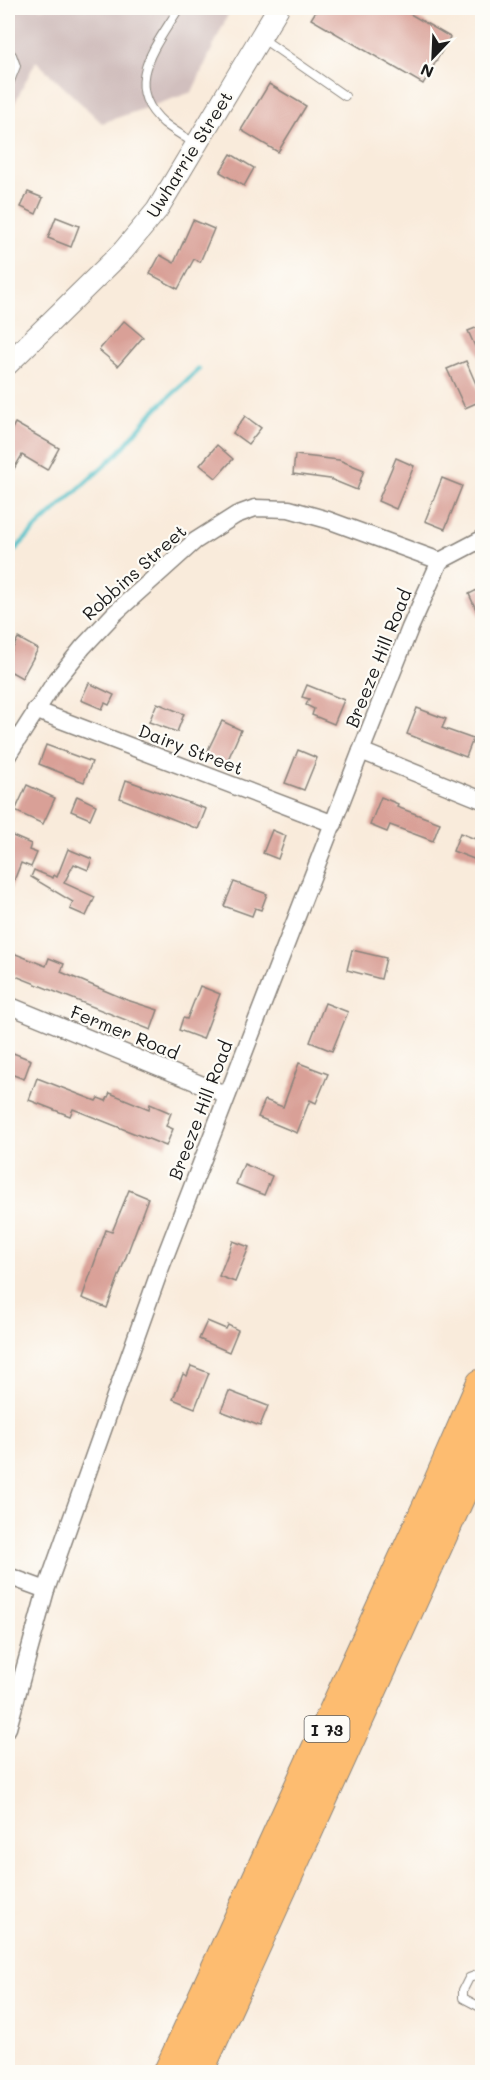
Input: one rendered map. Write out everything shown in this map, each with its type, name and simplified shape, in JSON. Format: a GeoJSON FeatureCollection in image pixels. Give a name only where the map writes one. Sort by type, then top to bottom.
{"type":"FeatureCollection","features":[{"type":"Feature","properties":{"kind":"highway","name":"I 73"},"geometry":{"type":"LineString","coordinates":[[170,2073],[440,1484],[483,1385]]}},
{"type":"Feature","properties":{"kind":"highway","name":"I 73"},"geometry":{"type":"LineString","coordinates":[[197,2073],[483,1445]]}},
{"type":"Feature","properties":{"kind":"street","name":"Uwharrie Street"},"geometry":{"type":"LineString","coordinates":[[8,364],[123,251],[157,210],[278,8]]}},
{"type":"Feature","properties":{"kind":"street","name":"Robbins Street"},"geometry":{"type":"LineString","coordinates":[[8,755],[35,710],[83,647],[115,613],[195,541],[246,511],[255,508],[289,509],[328,520],[440,561]]}},
{"type":"Feature","properties":{"kind":"street"},"geometry":{"type":"LineString","coordinates":[[440,561],[483,540]]}},
{"type":"Feature","properties":{"kind":"street","name":"Breeze Hill Road"},"geometry":{"type":"LineString","coordinates":[[8,1728],[46,1590],[161,1267],[410,628],[440,561]]}},
{"type":"Feature","properties":{"kind":"street","name":"Dairy Street"},"geometry":{"type":"LineString","coordinates":[[35,710],[334,824]]}},
{"type":"Feature","properties":{"kind":"street"},"geometry":{"type":"LineString","coordinates":[[362,750],[483,800]]}},
{"type":"Feature","properties":{"kind":"street","name":"Fermer Road"},"geometry":{"type":"LineString","coordinates":[[8,1005],[227,1095]]}},
{"type":"Feature","properties":{"kind":"street"},"geometry":{"type":"LineString","coordinates":[[8,1576],[46,1590]]}},
{"type":"Feature","properties":{"kind":"lane"},"geometry":{"type":"LineString","coordinates":[[179,8],[154,46],[142,78],[146,104],[164,124],[196,144]]}},
{"type":"Feature","properties":{"kind":"lane"},"geometry":{"type":"LineString","coordinates":[[260,37],[345,96]]}},
{"type":"Feature","properties":{"kind":"lane"},"geometry":{"type":"LineString","coordinates":[[8,86],[16,66],[10,54]]}},
{"type":"Feature","properties":{"kind":"lane"},"geometry":{"type":"LineString","coordinates":[[477,1975],[469,1978],[463,1998],[483,2008]]}},
{"type":"Feature","properties":{"kind":"shaded area"},"geometry":{"type":"Polygon","coordinates":[[[8,8],[231,8],[192,92],[102,123],[36,61],[8,116],[8,8]]]}},
{"type":"Feature","properties":{"kind":"building"},"geometry":{"type":"Polygon","coordinates":[[[318,8],[400,8],[450,37],[423,84],[311,19],[318,8]]]}},
{"type":"Feature","properties":{"kind":"building"},"geometry":{"type":"Polygon","coordinates":[[[269,84],[306,106],[278,152],[241,130],[269,84]]]}},
{"type":"Feature","properties":{"kind":"building"},"geometry":{"type":"Polygon","coordinates":[[[231,154],[254,168],[244,186],[220,172],[231,154]]]}},
{"type":"Feature","properties":{"kind":"building"},"geometry":{"type":"Polygon","coordinates":[[[28,192],[43,198],[36,214],[21,207],[28,192]]]}},
{"type":"Feature","properties":{"kind":"building"},"geometry":{"type":"Polygon","coordinates":[[[56,217],[79,226],[71,247],[48,238],[56,217]]]}},
{"type":"Feature","properties":{"kind":"building"},"geometry":{"type":"Polygon","coordinates":[[[193,220],[214,229],[200,262],[194,259],[178,289],[150,274],[160,255],[174,263],[193,220]]]}},
{"type":"Feature","properties":{"kind":"building"},"geometry":{"type":"Polygon","coordinates":[[[124,321],[143,337],[118,366],[99,350],[124,321]]]}},
{"type":"Feature","properties":{"kind":"building"},"geometry":{"type":"Polygon","coordinates":[[[483,325],[483,364],[468,331],[483,325]]]}},
{"type":"Feature","properties":{"kind":"building"},"geometry":{"type":"Polygon","coordinates":[[[466,361],[483,400],[465,408],[447,369],[466,361]]]}},
{"type":"Feature","properties":{"kind":"building"},"geometry":{"type":"Polygon","coordinates":[[[245,416],[261,428],[248,444],[233,433],[245,416]]]}},
{"type":"Feature","properties":{"kind":"building"},"geometry":{"type":"Polygon","coordinates":[[[15,423],[59,448],[47,470],[22,455],[8,479],[8,437],[15,423]]]}},
{"type":"Feature","properties":{"kind":"building"},"geometry":{"type":"Polygon","coordinates":[[[217,445],[233,459],[216,478],[200,465],[217,445]]]}},
{"type":"Feature","properties":{"kind":"building"},"geometry":{"type":"Polygon","coordinates":[[[295,455],[339,460],[364,470],[357,490],[330,479],[293,474],[295,455]]]}},
{"type":"Feature","properties":{"kind":"building"},"geometry":{"type":"Polygon","coordinates":[[[396,458],[414,466],[396,509],[378,501],[396,458]]]}},
{"type":"Feature","properties":{"kind":"building"},"geometry":{"type":"Polygon","coordinates":[[[442,478],[462,486],[445,529],[425,521],[442,478]]]}},
{"type":"Feature","properties":{"kind":"building"},"geometry":{"type":"Polygon","coordinates":[[[483,587],[483,625],[469,594],[483,587]]]}},
{"type":"Feature","properties":{"kind":"building"},"geometry":{"type":"Polygon","coordinates":[[[18,638],[38,649],[22,678],[8,670],[8,658],[18,638]]]}},
{"type":"Feature","properties":{"kind":"building"},"geometry":{"type":"Polygon","coordinates":[[[89,683],[114,695],[109,705],[105,703],[102,709],[81,700],[89,683]]]}},
{"type":"Feature","properties":{"kind":"building"},"geometry":{"type":"Polygon","coordinates":[[[307,685],[344,700],[334,724],[312,715],[314,709],[306,705],[309,699],[302,697],[307,685]]]}},
{"type":"Feature","properties":{"kind":"building"},"geometry":{"type":"Polygon","coordinates":[[[157,703],[184,714],[177,732],[149,722],[157,703]]]}},
{"type":"Feature","properties":{"kind":"building"},"geometry":{"type":"Polygon","coordinates":[[[417,708],[446,719],[442,728],[473,739],[466,757],[407,734],[417,708]]]}},
{"type":"Feature","properties":{"kind":"building"},"geometry":{"type":"Polygon","coordinates":[[[222,721],[241,730],[226,764],[206,754],[222,721]]]}},
{"type":"Feature","properties":{"kind":"building"},"geometry":{"type":"Polygon","coordinates":[[[46,745],[92,762],[84,782],[39,764],[46,745]]]}},
{"type":"Feature","properties":{"kind":"building"},"geometry":{"type":"Polygon","coordinates":[[[298,750],[317,758],[304,790],[285,783],[298,750]]]}},
{"type":"Feature","properties":{"kind":"building"},"geometry":{"type":"Polygon","coordinates":[[[126,780],[206,809],[198,829],[120,798],[126,780]]]}},
{"type":"Feature","properties":{"kind":"building"},"geometry":{"type":"Polygon","coordinates":[[[27,785],[55,798],[43,824],[15,811],[27,785]]]}},
{"type":"Feature","properties":{"kind":"building"},"geometry":{"type":"Polygon","coordinates":[[[77,796],[96,805],[90,819],[71,811],[77,796]]]}},
{"type":"Feature","properties":{"kind":"building"},"geometry":{"type":"Polygon","coordinates":[[[381,797],[398,804],[397,807],[440,823],[433,841],[390,825],[387,832],[370,825],[381,797]]]}},
{"type":"Feature","properties":{"kind":"building"},"geometry":{"type":"Polygon","coordinates":[[[272,830],[286,836],[278,859],[263,853],[272,830]]]}},
{"type":"Feature","properties":{"kind":"building"},"geometry":{"type":"Polygon","coordinates":[[[460,833],[483,842],[483,853],[479,861],[453,851],[460,833]]]}},
{"type":"Feature","properties":{"kind":"building"},"geometry":{"type":"Polygon","coordinates":[[[8,834],[31,844],[29,850],[37,853],[31,867],[21,863],[8,896],[8,834]]]}},
{"type":"Feature","properties":{"kind":"building"},"geometry":{"type":"Polygon","coordinates":[[[68,849],[92,859],[88,870],[74,864],[64,883],[95,897],[86,916],[70,909],[73,902],[31,877],[34,870],[53,878],[54,875],[57,877],[68,849]]]}},
{"type":"Feature","properties":{"kind":"building"},"geometry":{"type":"Polygon","coordinates":[[[234,882],[267,894],[261,910],[255,908],[252,916],[224,906],[234,882]]]}},
{"type":"Feature","properties":{"kind":"building"},"geometry":{"type":"Polygon","coordinates":[[[352,950],[386,958],[381,979],[347,970],[352,950]]]}},
{"type":"Feature","properties":{"kind":"building"},"geometry":{"type":"Polygon","coordinates":[[[8,951],[46,966],[49,958],[64,964],[61,972],[127,1000],[158,1010],[151,1030],[8,973],[8,951]]]}},
{"type":"Feature","properties":{"kind":"building"},"geometry":{"type":"Polygon","coordinates":[[[200,986],[220,994],[203,1039],[179,1030],[183,1018],[187,1019],[200,986]]]}},
{"type":"Feature","properties":{"kind":"building"},"geometry":{"type":"Polygon","coordinates":[[[325,1003],[348,1012],[332,1051],[310,1042],[325,1003]]]}},
{"type":"Feature","properties":{"kind":"building"},"geometry":{"type":"Polygon","coordinates":[[[8,1051],[31,1060],[24,1079],[8,1073],[8,1051]]]}},
{"type":"Feature","properties":{"kind":"building"},"geometry":{"type":"Polygon","coordinates":[[[299,1063],[328,1074],[316,1103],[310,1100],[297,1133],[258,1117],[265,1100],[283,1107],[299,1063]]]}},
{"type":"Feature","properties":{"kind":"building"},"geometry":{"type":"Polygon","coordinates":[[[37,1078],[96,1101],[98,1098],[106,1101],[110,1093],[149,1109],[150,1104],[171,1113],[166,1126],[173,1129],[166,1146],[73,1109],[70,1116],[29,1100],[37,1078]]]}},
{"type":"Feature","properties":{"kind":"building"},"geometry":{"type":"Polygon","coordinates":[[[244,1164],[272,1176],[264,1195],[236,1184],[244,1164]]]}},
{"type":"Feature","properties":{"kind":"building"},"geometry":{"type":"Polygon","coordinates":[[[129,1190],[148,1198],[107,1308],[82,1298],[106,1230],[112,1232],[129,1190]]]}},
{"type":"Feature","properties":{"kind":"building"},"geometry":{"type":"Polygon","coordinates":[[[233,1241],[249,1247],[235,1282],[219,1276],[233,1241]]]}},
{"type":"Feature","properties":{"kind":"building"},"geometry":{"type":"Polygon","coordinates":[[[207,1321],[226,1329],[228,1325],[238,1330],[229,1352],[199,1339],[207,1321]]]}},
{"type":"Feature","properties":{"kind":"building"},"geometry":{"type":"Polygon","coordinates":[[[191,1366],[209,1373],[195,1408],[173,1399],[183,1374],[187,1376],[191,1366]]]}},
{"type":"Feature","properties":{"kind":"building"},"geometry":{"type":"Polygon","coordinates":[[[229,1391],[268,1406],[260,1426],[221,1411],[229,1391]]]}},
{"type":"Feature","properties":{"kind":"waterway"},"geometry":{"type":"LineString","coordinates":[[8,557],[37,527],[119,452],[152,413],[199,369]]}}]}
